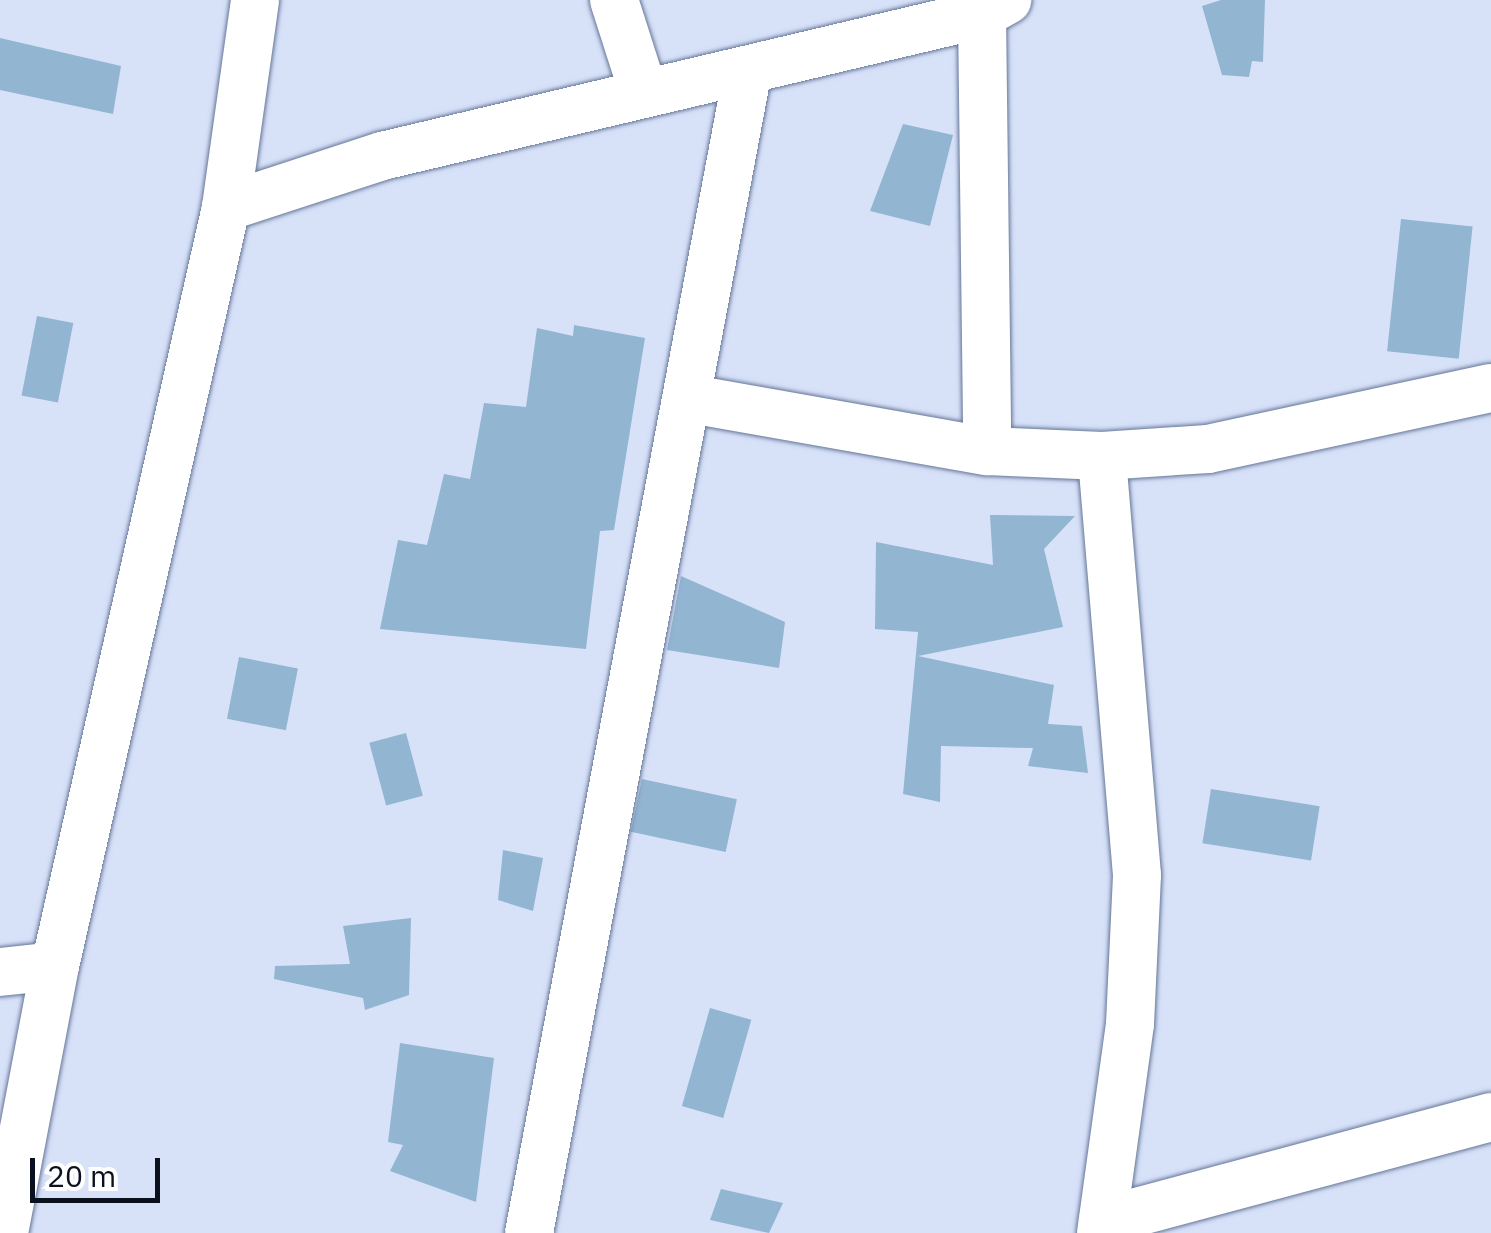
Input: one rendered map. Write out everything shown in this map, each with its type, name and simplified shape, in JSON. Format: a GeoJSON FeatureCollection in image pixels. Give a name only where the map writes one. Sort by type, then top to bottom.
{"type":"FeatureCollection","features":[{"type":"Feature","properties":{"kind":"street"},"geometry":{"type":"LineString","coordinates":[[4,1233],[55,966],[226,207],[255,0]]}},
{"type":"Feature","properties":{"kind":"street"},"geometry":{"type":"LineString","coordinates":[[614,0],[643,91]]}},
{"type":"Feature","properties":{"kind":"street"},"geometry":{"type":"LineString","coordinates":[[226,207],[643,91],[748,70],[994,7],[987,451]]}},
{"type":"Feature","properties":{"kind":"street"},"geometry":{"type":"LineString","coordinates":[[528,1233],[691,399],[748,70]]}},
{"type":"Feature","properties":{"kind":"street"},"geometry":{"type":"LineString","coordinates":[[691,399],[987,451],[1102,456],[1208,448],[1491,388]]}},
{"type":"Feature","properties":{"kind":"street"},"geometry":{"type":"LineString","coordinates":[[1102,456],[1137,876],[1130,1024],[1102,1227],[1491,1116]]}},
{"type":"Feature","properties":{"kind":"street"},"geometry":{"type":"LineString","coordinates":[[0,972],[55,966]]}},
{"type":"Feature","properties":{"kind":"building"},"geometry":{"type":"Polygon","coordinates":[[[1221,0],[1265,0],[1263,62],[1252,61],[1249,77],[1222,75],[1202,6],[1221,0]]]}},
{"type":"Feature","properties":{"kind":"building"},"geometry":{"type":"Polygon","coordinates":[[[0,38],[121,66],[113,114],[0,90],[0,38]]]}},
{"type":"Feature","properties":{"kind":"building"},"geometry":{"type":"Polygon","coordinates":[[[903,124],[953,135],[930,226],[870,211],[903,124]]]}},
{"type":"Feature","properties":{"kind":"building"},"geometry":{"type":"Polygon","coordinates":[[[1401,219],[1473,227],[1459,359],[1387,351],[1401,219]]]}},
{"type":"Feature","properties":{"kind":"building"},"geometry":{"type":"Polygon","coordinates":[[[37,316],[73,323],[58,403],[22,396],[37,316]]]}},
{"type":"Feature","properties":{"kind":"building"},"geometry":{"type":"Polygon","coordinates":[[[574,325],[645,338],[614,530],[600,531],[586,649],[380,629],[398,540],[427,545],[444,474],[470,479],[484,403],[526,407],[537,328],[573,336],[574,325]]]}},
{"type":"Feature","properties":{"kind":"building"},"geometry":{"type":"Polygon","coordinates":[[[990,515],[1075,516],[1044,549],[1063,627],[918,656],[1054,685],[1048,724],[1082,726],[1088,773],[1028,766],[1033,748],[941,746],[940,802],[903,794],[918,632],[875,629],[876,542],[993,565],[990,515]]]}},
{"type":"Feature","properties":{"kind":"building"},"geometry":{"type":"Polygon","coordinates":[[[681,576],[785,622],[779,668],[667,650],[681,576]]]}},
{"type":"Feature","properties":{"kind":"building"},"geometry":{"type":"Polygon","coordinates":[[[239,657],[298,668],[286,730],[227,719],[239,657]]]}},
{"type":"Feature","properties":{"kind":"building"},"geometry":{"type":"Polygon","coordinates":[[[406,733],[423,796],[386,806],[369,743],[406,733]]]}},
{"type":"Feature","properties":{"kind":"building"},"geometry":{"type":"Polygon","coordinates":[[[642,779],[737,799],[726,852],[631,832],[642,779]]]}},
{"type":"Feature","properties":{"kind":"building"},"geometry":{"type":"Polygon","coordinates":[[[1211,789],[1320,806],[1311,861],[1202,843],[1211,789]]]}},
{"type":"Feature","properties":{"kind":"building"},"geometry":{"type":"Polygon","coordinates":[[[503,850],[543,858],[533,911],[498,900],[503,850]]]}},
{"type":"Feature","properties":{"kind":"building"},"geometry":{"type":"Polygon","coordinates":[[[411,918],[409,995],[365,1010],[363,998],[274,979],[275,966],[350,964],[343,926],[411,918]]]}},
{"type":"Feature","properties":{"kind":"building"},"geometry":{"type":"Polygon","coordinates":[[[710,1008],[751,1020],[723,1118],[682,1106],[710,1008]]]}},
{"type":"Feature","properties":{"kind":"building"},"geometry":{"type":"Polygon","coordinates":[[[400,1043],[494,1058],[476,1202],[390,1171],[403,1145],[388,1142],[400,1043]]]}},
{"type":"Feature","properties":{"kind":"building"},"geometry":{"type":"Polygon","coordinates":[[[721,1189],[783,1203],[769,1233],[710,1220],[721,1189]]]}}]}
